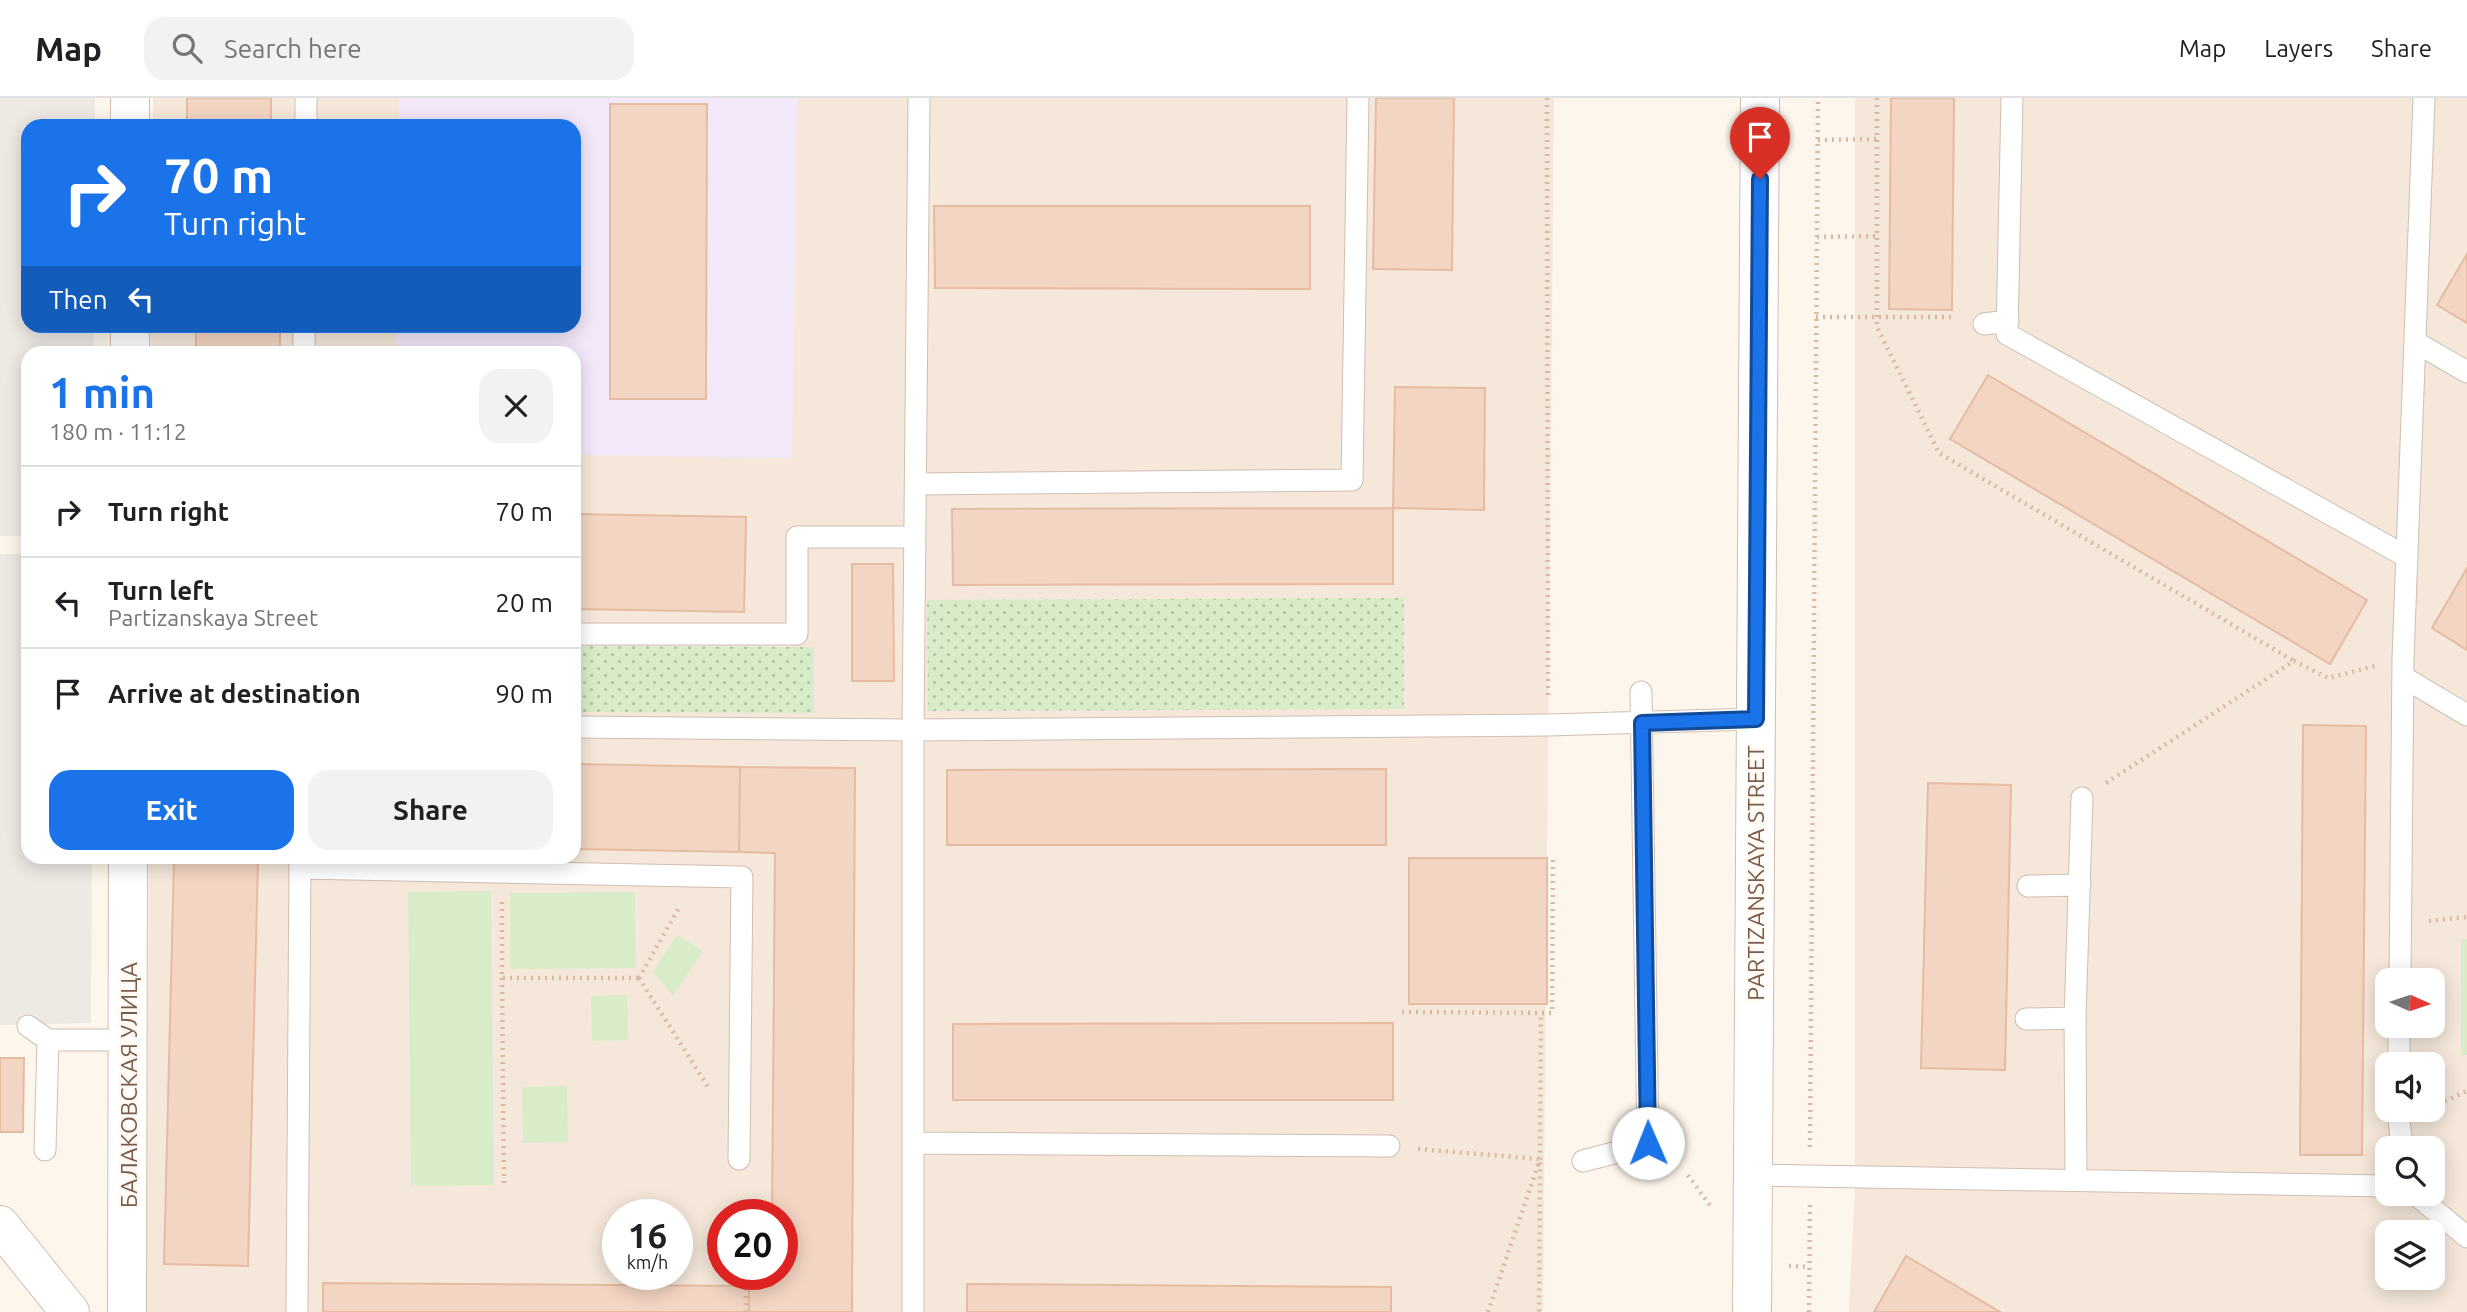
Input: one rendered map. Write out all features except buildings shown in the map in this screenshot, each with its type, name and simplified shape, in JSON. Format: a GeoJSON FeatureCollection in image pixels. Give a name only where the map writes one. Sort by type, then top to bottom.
{"type":"FeatureCollection","features":[{"type":"Feature","properties":{"kind":"street"},"geometry":{"type":"LineString","coordinates":[[130,98],[130,119]]}},
{"type":"Feature","properties":{"kind":"street","name":"PARTIZANSKAYA STREET"},"geometry":{"type":"LineString","coordinates":[[1752,1312],[1760,98]]}},
{"type":"Feature","properties":{"kind":"street","name":"БАЛАКОВСКАЯ УЛИЦА"},"geometry":{"type":"LineString","coordinates":[[127,1312],[128,864]]}},
{"type":"Feature","properties":{"kind":"street"},"geometry":{"type":"LineString","coordinates":[[0,1225],[70,1312]]}},
{"type":"Feature","properties":{"kind":"lane"},"geometry":{"type":"LineString","coordinates":[[306,98],[306,119]]}},
{"type":"Feature","properties":{"kind":"lane"},"geometry":{"type":"LineString","coordinates":[[913,1312],[919,98]]}},
{"type":"Feature","properties":{"kind":"lane"},"geometry":{"type":"LineString","coordinates":[[916,484],[1352,480],[1358,98]]}},
{"type":"Feature","properties":{"kind":"lane"},"geometry":{"type":"LineString","coordinates":[[2012,98],[2007,334],[2407,557]]}},
{"type":"Feature","properties":{"kind":"lane"},"geometry":{"type":"LineString","coordinates":[[2400,968],[2403,668],[2424,98]]}},
{"type":"Feature","properties":{"kind":"lane"},"geometry":{"type":"LineString","coordinates":[[1984,324],[2008,319]]}},
{"type":"Feature","properties":{"kind":"lane"},"geometry":{"type":"LineString","coordinates":[[2417,342],[2467,372]]}},
{"type":"Feature","properties":{"kind":"lane"},"geometry":{"type":"LineString","coordinates":[[581,634],[797,634],[797,537],[915,537]]}},
{"type":"Feature","properties":{"kind":"lane"},"geometry":{"type":"LineString","coordinates":[[2403,668],[2467,715]]}},
{"type":"Feature","properties":{"kind":"lane"},"geometry":{"type":"LineString","coordinates":[[1583,1161],[1648,1143],[1641,691]]}},
{"type":"Feature","properties":{"kind":"lane"},"geometry":{"type":"LineString","coordinates":[[581,727],[914,730],[1548,726],[1756,719]]}},
{"type":"Feature","properties":{"kind":"lane"},"geometry":{"type":"LineString","coordinates":[[2076,1180],[2076,1018],[2082,798]]}},
{"type":"Feature","properties":{"kind":"lane"},"geometry":{"type":"LineString","coordinates":[[297,1312],[300,864]]}},
{"type":"Feature","properties":{"kind":"lane"},"geometry":{"type":"LineString","coordinates":[[320,864],[502,873],[742,877],[739,1148]]}},
{"type":"Feature","properties":{"kind":"lane"},"geometry":{"type":"LineString","coordinates":[[2028,886],[2080,885]]}},
{"type":"Feature","properties":{"kind":"lane"},"geometry":{"type":"LineString","coordinates":[[2026,1018],[2076,1018]]}},
{"type":"Feature","properties":{"kind":"lane"},"geometry":{"type":"LineString","coordinates":[[28,1026],[48,1040],[128,1040]]}},
{"type":"Feature","properties":{"kind":"lane"},"geometry":{"type":"LineString","coordinates":[[46,1150],[48,1040]]}},
{"type":"Feature","properties":{"kind":"lane"},"geometry":{"type":"LineString","coordinates":[[913,1143],[1389,1146]]}},
{"type":"Feature","properties":{"kind":"lane"},"geometry":{"type":"LineString","coordinates":[[1753,1175],[2375,1186]]}},
{"type":"Feature","properties":{"kind":"lane"},"geometry":{"type":"LineString","coordinates":[[2430,1206],[2467,1237]]}},
{"type":"Feature","properties":{"kind":"path"},"geometry":{"type":"LineString","coordinates":[[1547,98],[1548,726]]}},
{"type":"Feature","properties":{"kind":"path"},"geometry":{"type":"LineString","coordinates":[[1809,1312],[1818,98]]}},
{"type":"Feature","properties":{"kind":"path"},"geometry":{"type":"LineString","coordinates":[[1877,98],[1877,327],[1938,453],[2294,661],[2329,678],[2403,668]]}},
{"type":"Feature","properties":{"kind":"path"},"geometry":{"type":"LineString","coordinates":[[1818,140],[1877,139]]}},
{"type":"Feature","properties":{"kind":"path"},"geometry":{"type":"LineString","coordinates":[[1817,237],[1877,236]]}},
{"type":"Feature","properties":{"kind":"path"},"geometry":{"type":"LineString","coordinates":[[1816,317],[2008,319]]}},
{"type":"Feature","properties":{"kind":"path"},"geometry":{"type":"LineString","coordinates":[[2082,798],[2294,661]]}},
{"type":"Feature","properties":{"kind":"path"},"geometry":{"type":"LineString","coordinates":[[1402,1013],[1552,1013],[1553,856]]}},
{"type":"Feature","properties":{"kind":"path"},"geometry":{"type":"LineString","coordinates":[[502,873],[504,1183]]}},
{"type":"Feature","properties":{"kind":"path"},"geometry":{"type":"LineString","coordinates":[[639,978],[697,876]]}},
{"type":"Feature","properties":{"kind":"path"},"geometry":{"type":"LineString","coordinates":[[502,978],[639,978]]}},
{"type":"Feature","properties":{"kind":"path"},"geometry":{"type":"LineString","coordinates":[[639,978],[739,1148]]}},
{"type":"Feature","properties":{"kind":"path"},"geometry":{"type":"LineString","coordinates":[[1539,1312],[1541,1014]]}},
{"type":"Feature","properties":{"kind":"path"},"geometry":{"type":"LineString","coordinates":[[2445,1101],[2467,1091]]}},
{"type":"Feature","properties":{"kind":"path"},"geometry":{"type":"LineString","coordinates":[[1389,1146],[1540,1159]]}},
{"type":"Feature","properties":{"kind":"path"},"geometry":{"type":"LineString","coordinates":[[1488,1312],[1540,1159]]}},
{"type":"Feature","properties":{"kind":"path"},"geometry":{"type":"LineString","coordinates":[[746,1290],[746,1312]]}},
{"type":"Feature","properties":{"kind":"shaded area"},"geometry":{"type":"Polygon","coordinates":[[[0,98],[95,98],[95,119],[21,119],[21,333],[94,333],[94,346],[21,346],[21,536],[0,536],[0,98]]]}},
{"type":"Feature","properties":{"kind":"shaded area"},"geometry":{"type":"Polygon","coordinates":[[[153,98],[1554,98],[1543,1312],[146,1312],[149,864],[581,864],[581,346],[151,346],[151,333],[581,333],[581,119],[153,119],[153,98]]]}},
{"type":"Feature","properties":{"kind":"shaded area"},"geometry":{"type":"Polygon","coordinates":[[[399,98],[797,98],[792,458],[581,455],[581,346],[396,346],[396,333],[581,333],[581,119],[399,119],[399,98]]]}},
{"type":"Feature","properties":{"kind":"shaded area"},"geometry":{"type":"Polygon","coordinates":[[[1855,98],[2467,98],[2467,1312],[1849,1312],[1855,1188],[1855,98]]]}},
{"type":"Feature","properties":{"kind":"shaded area"},"geometry":{"type":"Polygon","coordinates":[[[0,554],[21,554],[21,864],[92,864],[91,1023],[0,1025],[0,554]]]}},
{"type":"Feature","properties":{"kind":"green space"},"geometry":{"type":"Polygon","coordinates":[[[1404,598],[1404,709],[928,711],[927,600],[1404,598]]]}},
{"type":"Feature","properties":{"kind":"green space"},"geometry":{"type":"Polygon","coordinates":[[[581,646],[814,647],[814,713],[581,712],[581,646]]]}},
{"type":"Feature","properties":{"kind":"green space"},"geometry":{"type":"Polygon","coordinates":[[[491,891],[494,1185],[411,1186],[408,892],[491,891]]]}},
{"type":"Feature","properties":{"kind":"green space"},"geometry":{"type":"Polygon","coordinates":[[[635,892],[636,968],[510,969],[510,893],[635,892]]]}},
{"type":"Feature","properties":{"kind":"green space"},"geometry":{"type":"Polygon","coordinates":[[[677,935],[703,951],[673,996],[653,972],[677,935]]]}},
{"type":"Feature","properties":{"kind":"green space"},"geometry":{"type":"Polygon","coordinates":[[[2461,939],[2467,939],[2467,1055],[2461,1055],[2461,939]]]}},
{"type":"Feature","properties":{"kind":"green space"},"geometry":{"type":"Polygon","coordinates":[[[627,995],[628,1040],[592,1041],[591,996],[627,995]]]}},
{"type":"Feature","properties":{"kind":"green space"},"geometry":{"type":"Polygon","coordinates":[[[567,1086],[568,1142],[523,1143],[522,1087],[567,1086]]]}},
{"type":"Feature","properties":{"kind":"route"},"geometry":{"type":"LineString","coordinates":[[1648,1143],[1642,723],[1756,719],[1760,179]]}}]}
